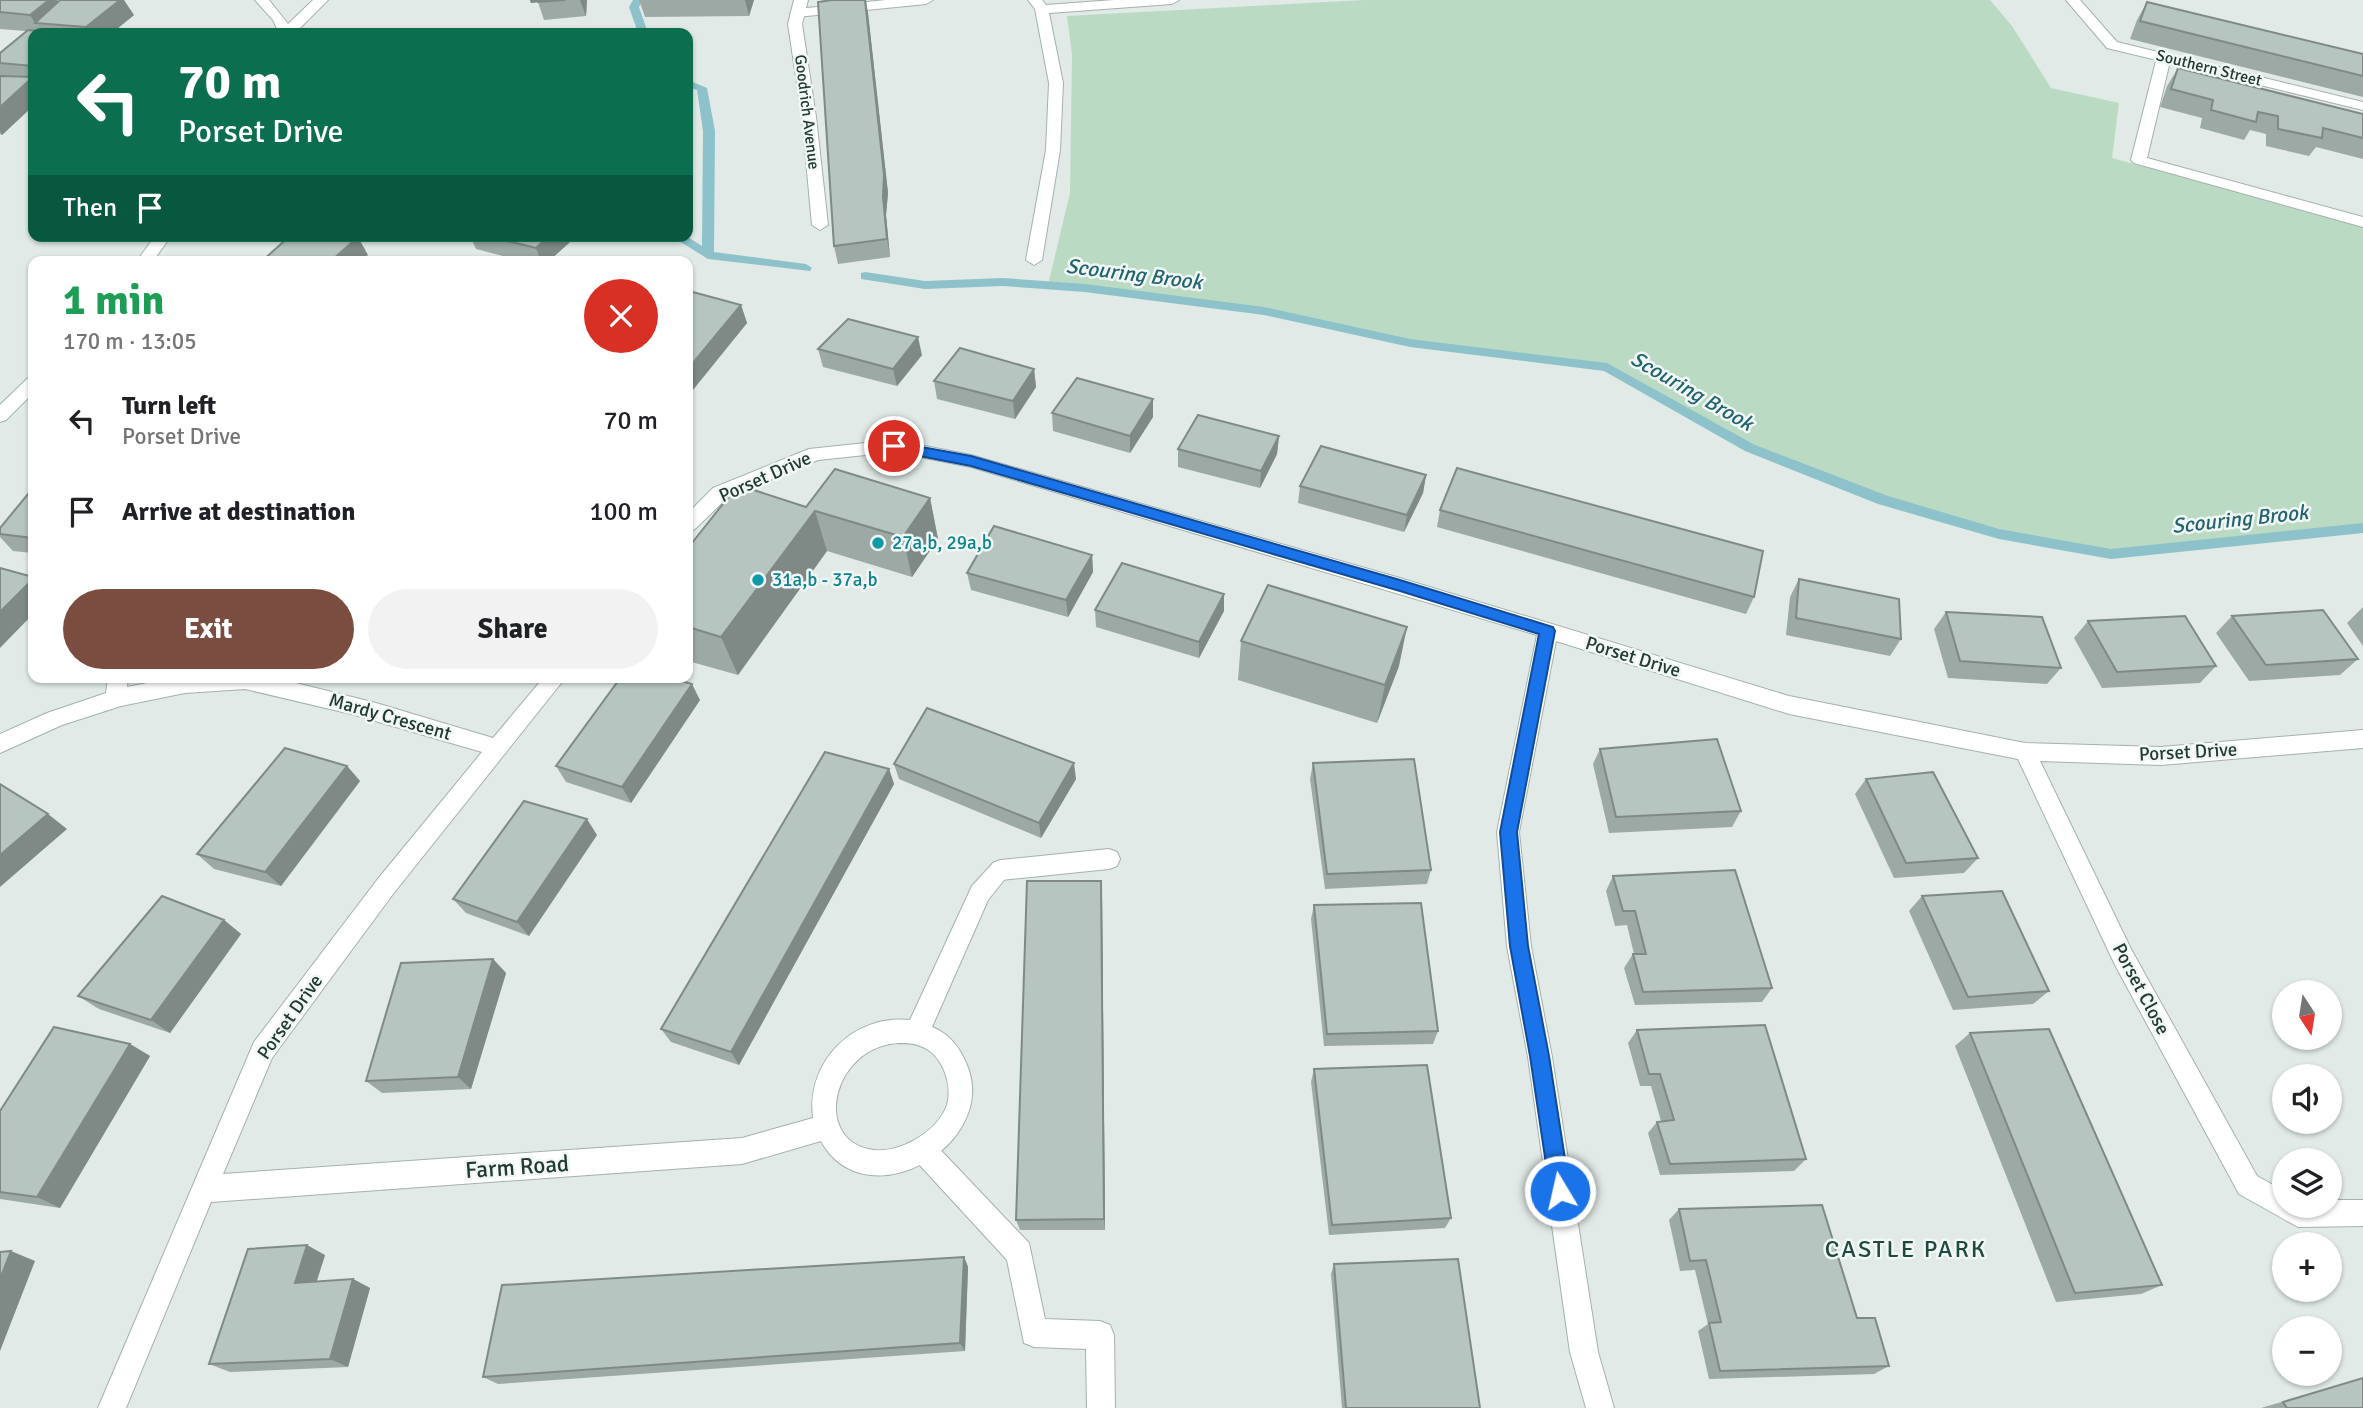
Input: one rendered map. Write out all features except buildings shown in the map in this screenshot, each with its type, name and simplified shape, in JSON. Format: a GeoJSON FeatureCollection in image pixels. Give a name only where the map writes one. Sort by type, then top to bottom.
{"type":"FeatureCollection","features":[{"type":"Feature","properties":{"kind":"street"},"geometry":{"type":"LineString","coordinates":[[262,0],[284,28]]}},
{"type":"Feature","properties":{"kind":"street"},"geometry":{"type":"LineString","coordinates":[[292,28],[321,0]]}},
{"type":"Feature","properties":{"kind":"street"},"geometry":{"type":"LineString","coordinates":[[799,6],[926,0]]}},
{"type":"Feature","properties":{"kind":"street"},"geometry":{"type":"LineString","coordinates":[[1034,260],[1053,150],[1056,83],[1038,5],[1172,0]]}},
{"type":"Feature","properties":{"kind":"street","name":"Southern Street"},"geometry":{"type":"LineString","coordinates":[[2073,0],[2112,45],[2363,106]]}},
{"type":"Feature","properties":{"kind":"street","name":"Goodrich Avenue"},"geometry":{"type":"LineString","coordinates":[[799,6],[795,24],[809,117],[820,225]]}},
{"type":"Feature","properties":{"kind":"street"},"geometry":{"type":"LineString","coordinates":[[2164,57],[2139,160],[2363,222]]}},
{"type":"Feature","properties":{"kind":"street"},"geometry":{"type":"LineString","coordinates":[[0,416],[28,388]]}},
{"type":"Feature","properties":{"kind":"street","name":"Porset Drive"},"geometry":{"type":"LineString","coordinates":[[693,518],[720,493],[815,454],[894,446],[971,461],[1400,585],[1789,705],[2025,752],[2161,756],[2363,739]]}},
{"type":"Feature","properties":{"kind":"street"},"geometry":{"type":"LineString","coordinates":[[1548,631],[1508,832],[1519,946],[1540,1056],[1584,1352],[1600,1408]]}},
{"type":"Feature","properties":{"kind":"street"},"geometry":{"type":"LineString","coordinates":[[116,699],[117,683]]}},
{"type":"Feature","properties":{"kind":"street","name":"Mardy Crescent"},"geometry":{"type":"LineString","coordinates":[[0,744],[25,730],[116,699],[184,685],[215,683]]}},
{"type":"Feature","properties":{"kind":"street","name":"Mardy Crescent"},"geometry":{"type":"LineString","coordinates":[[255,683],[355,705],[496,748]]}},
{"type":"Feature","properties":{"kind":"street","name":"Porset Drive"},"geometry":{"type":"LineString","coordinates":[[112,1408],[263,1050],[385,887],[551,683]]}},
{"type":"Feature","properties":{"kind":"street","name":"Porset Close"},"geometry":{"type":"LineString","coordinates":[[2025,752],[2123,957],[2248,1185],[2298,1214],[2363,1213]]}},
{"type":"Feature","properties":{"kind":"street"},"geometry":{"type":"LineString","coordinates":[[917,1033],[980,893],[1001,870],[1109,859]]}},
{"type":"Feature","properties":{"kind":"street"},"geometry":{"type":"LineString","coordinates":[[893,1031],[917,1033],[933,1040],[948,1054],[958,1072],[961,1093],[955,1116],[924,1151],[902,1161],[878,1163],[856,1158],[838,1145],[827,1127],[823,1107],[826,1084],[836,1065],[852,1048],[872,1037],[893,1031]]}},
{"type":"Feature","properties":{"kind":"street","name":"Farm Road"},"geometry":{"type":"LineString","coordinates":[[203,1189],[743,1150],[827,1127]]}},
{"type":"Feature","properties":{"kind":"street"},"geometry":{"type":"LineString","coordinates":[[924,1151],[1019,1253],[1034,1333],[1100,1335],[1101,1408]]}},
{"type":"Feature","properties":{"kind":"green space"},"geometry":{"type":"Polygon","coordinates":[[[1365,0],[1990,0],[2012,26],[2051,88],[2119,103],[2112,158],[2363,226],[2363,528],[2111,554],[1999,534],[1883,500],[1750,448],[1607,367],[1410,343],[1264,311],[1048,285],[1070,193],[1072,55],[1067,16],[1365,0]]]}},
{"type":"Feature","properties":{"kind":"waterway"},"geometry":{"type":"LineString","coordinates":[[638,0],[634,7],[641,28]]}},
{"type":"Feature","properties":{"kind":"waterway"},"geometry":{"type":"LineString","coordinates":[[693,85],[702,88],[709,131],[708,255]]}},
{"type":"Feature","properties":{"kind":"waterway","name":"Scouring Brook"},"geometry":{"type":"LineString","coordinates":[[687,242],[708,255]]}},
{"type":"Feature","properties":{"kind":"waterway","name":"Scouring Brook"},"geometry":{"type":"LineString","coordinates":[[708,255],[806,268]]}},
{"type":"Feature","properties":{"kind":"waterway","name":"Scouring Brook"},"geometry":{"type":"LineString","coordinates":[[865,276],[925,285],[1003,282],[1085,288],[1264,311],[1410,343],[1607,367],[1750,448],[1883,500],[1999,534],[2111,554],[2363,528]]}},
{"type":"Feature","properties":{"kind":"place","name":"27a,b, 29a,b"},"geometry":{"type":"Point","coordinates":[878,543]}},
{"type":"Feature","properties":{"kind":"place","name":"31a,b - 37a,b"},"geometry":{"type":"Point","coordinates":[758,580]}},
{"type":"Feature","properties":{"kind":"district","name":"CASTLE PARK"},"geometry":{"type":"Point","coordinates":[1906,1249]}},
{"type":"Feature","properties":{"kind":"route"},"geometry":{"type":"LineString","coordinates":[[894,446],[971,461],[1400,585],[1548,631],[1508,832],[1519,946],[1540,1056],[1560,1191]]}}]}
